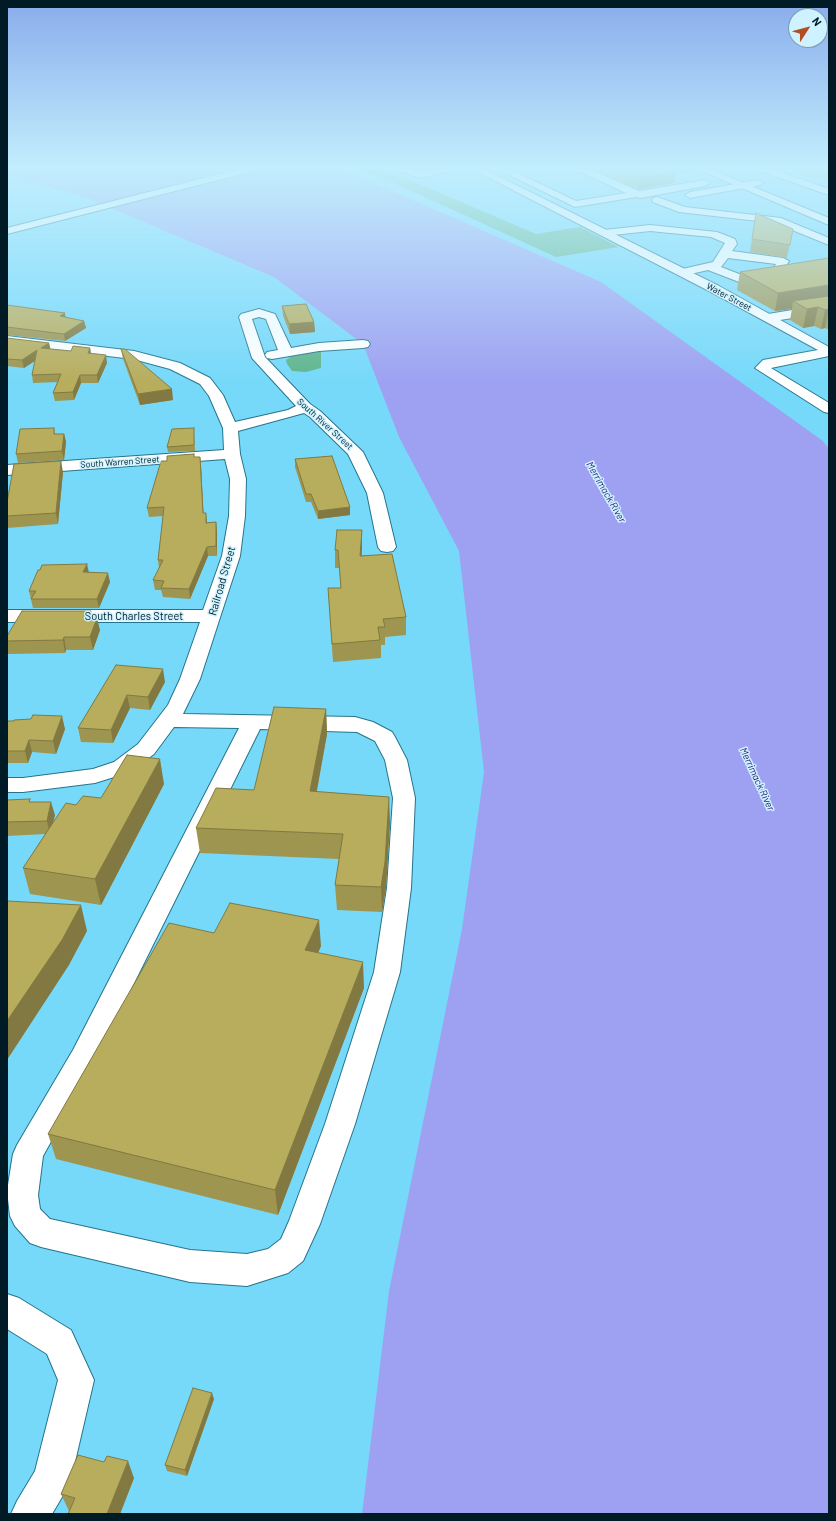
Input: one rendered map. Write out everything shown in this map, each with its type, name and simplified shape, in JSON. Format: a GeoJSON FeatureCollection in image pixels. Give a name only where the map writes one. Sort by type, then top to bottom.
{"type":"FeatureCollection","features":[{"type":"Feature","properties":{"kind":"street","name":"Water Street"},"geometry":{"type":"LineString","coordinates":[[618,240],[682,272],[829,352]]}},
{"type":"Feature","properties":{"kind":"street"},"geometry":{"type":"LineString","coordinates":[[682,272],[717,265],[731,244],[730,241],[728,240]]}},
{"type":"Feature","properties":{"kind":"street"},"geometry":{"type":"LineString","coordinates":[[710,267],[752,283],[775,275],[783,261],[725,254]]}},
{"type":"Feature","properties":{"kind":"street"},"geometry":{"type":"LineString","coordinates":[[731,275],[749,268],[752,264],[753,257]]}},
{"type":"Feature","properties":{"kind":"street"},"geometry":{"type":"LineString","coordinates":[[802,312],[788,303],[829,297]]}},
{"type":"Feature","properties":{"kind":"street"},"geometry":{"type":"LineString","coordinates":[[768,318],[829,308]]}},
{"type":"Feature","properties":{"kind":"street"},"geometry":{"type":"LineString","coordinates":[[286,352],[271,317],[263,313],[249,314],[245,317],[259,358],[286,352],[363,344]]}},
{"type":"Feature","properties":{"kind":"street","name":"Railroad Street"},"geometry":{"type":"LineString","coordinates":[[7,340],[94,349],[151,358],[189,372],[205,381],[216,395],[230,428],[232,454],[238,479],[237,516],[232,556],[190,679],[178,705],[168,720],[146,749],[122,767],[95,776],[23,785],[7,785]]}},
{"type":"Feature","properties":{"kind":"street"},"geometry":{"type":"LineString","coordinates":[[829,352],[768,363],[762,368],[829,409]]}},
{"type":"Feature","properties":{"kind":"street","name":"South River Street"},"geometry":{"type":"LineString","coordinates":[[259,358],[305,407],[315,414],[355,452],[375,493],[387,547]]}},
{"type":"Feature","properties":{"kind":"street"},"geometry":{"type":"LineString","coordinates":[[230,428],[293,413],[305,407]]}},
{"type":"Feature","properties":{"kind":"street","name":"South Warren Street"},"geometry":{"type":"LineString","coordinates":[[7,470],[232,454]]}},
{"type":"Feature","properties":{"kind":"street","name":"South Charles Street"},"geometry":{"type":"LineString","coordinates":[[7,616],[212,616]]}},
{"type":"Feature","properties":{"kind":"street"},"geometry":{"type":"LineString","coordinates":[[168,720],[355,724],[365,727],[384,737],[396,760],[404,798],[399,888],[386,972],[340,1124],[304,1224],[292,1250],[276,1262],[247,1270],[190,1266],[41,1232],[26,1216],[22,1195],[28,1154],[83,1058],[253,722]]}},
{"type":"Feature","properties":{"kind":"street"},"geometry":{"type":"LineString","coordinates":[[7,1310],[59,1342],[76,1380],[52,1479],[30,1514]]}},
{"type":"Feature","properties":{"kind":"green space"},"geometry":{"type":"Polygon","coordinates":[[[519,240],[605,240],[619,247],[556,257],[519,240]]]}},
{"type":"Feature","properties":{"kind":"green space"},"geometry":{"type":"Polygon","coordinates":[[[305,352],[321,352],[321,368],[306,372],[292,371],[286,360],[292,356],[305,352]]]}},
{"type":"Feature","properties":{"kind":"water","name":"Merrimack River"},"geometry":{"type":"Polygon","coordinates":[[[186,240],[505,240],[601,282],[823,441],[829,449],[829,1514],[362,1514],[389,1291],[462,929],[484,772],[459,551],[399,437],[363,344],[274,277],[186,240]]]}},
{"type":"Feature","properties":{"kind":"building"},"geometry":{"type":"Polygon","coordinates":[[[758,240],[791,240],[790,245],[758,240]]]}},
{"type":"Feature","properties":{"kind":"building"},"geometry":{"type":"Polygon","coordinates":[[[829,258],[829,285],[778,293],[740,272],[829,258]]]}},
{"type":"Feature","properties":{"kind":"building"},"geometry":{"type":"Polygon","coordinates":[[[829,296],[829,309],[825,310],[818,307],[807,309],[793,301],[829,296]]]}},
{"type":"Feature","properties":{"kind":"building"},"geometry":{"type":"Polygon","coordinates":[[[306,304],[314,322],[289,324],[282,306],[306,304]]]}},
{"type":"Feature","properties":{"kind":"building"},"geometry":{"type":"Polygon","coordinates":[[[7,305],[65,313],[60,316],[84,321],[64,334],[7,327],[7,305]]]}},
{"type":"Feature","properties":{"kind":"building"},"geometry":{"type":"Polygon","coordinates":[[[7,338],[49,343],[41,348],[71,351],[73,346],[90,348],[88,353],[106,355],[97,375],[80,375],[73,392],[53,393],[61,374],[32,375],[37,350],[22,360],[7,359],[7,338]]]}},
{"type":"Feature","properties":{"kind":"building"},"geometry":{"type":"Polygon","coordinates":[[[121,349],[125,349],[172,389],[138,394],[121,349]]]}},
{"type":"Feature","properties":{"kind":"building"},"geometry":{"type":"Polygon","coordinates":[[[54,428],[54,434],[64,434],[62,451],[16,454],[20,429],[54,428]]]}},
{"type":"Feature","properties":{"kind":"building"},"geometry":{"type":"Polygon","coordinates":[[[194,428],[194,445],[167,447],[172,429],[194,428]]]}},
{"type":"Feature","properties":{"kind":"building"},"geometry":{"type":"Polygon","coordinates":[[[194,454],[194,457],[200,457],[203,513],[206,513],[206,523],[216,522],[216,546],[207,547],[189,589],[161,588],[164,581],[153,580],[163,560],[158,560],[164,507],[147,508],[161,461],[167,461],[167,456],[194,454]]]}},
{"type":"Feature","properties":{"kind":"building"},"geometry":{"type":"Polygon","coordinates":[[[332,456],[350,507],[318,511],[311,494],[306,494],[295,459],[332,456]]]}},
{"type":"Feature","properties":{"kind":"building"},"geometry":{"type":"Polygon","coordinates":[[[61,461],[56,513],[7,516],[7,502],[14,464],[61,461]]]}},
{"type":"Feature","properties":{"kind":"building"},"geometry":{"type":"Polygon","coordinates":[[[337,530],[362,530],[360,556],[392,554],[406,617],[383,619],[385,627],[378,627],[380,640],[332,644],[328,588],[341,588],[338,550],[335,550],[337,530]]]}},
{"type":"Feature","properties":{"kind":"building"},"geometry":{"type":"Polygon","coordinates":[[[87,564],[83,572],[108,573],[97,599],[31,599],[36,591],[29,591],[38,570],[40,570],[42,565],[87,564]]]}},
{"type":"Feature","properties":{"kind":"building"},"geometry":{"type":"Polygon","coordinates":[[[22,611],[91,611],[88,618],[97,618],[90,637],[64,637],[63,640],[7,641],[7,636],[22,611]]]}},
{"type":"Feature","properties":{"kind":"building"},"geometry":{"type":"Polygon","coordinates":[[[116,665],[163,669],[148,697],[127,695],[111,730],[78,728],[116,665]]]}},
{"type":"Feature","properties":{"kind":"building"},"geometry":{"type":"Polygon","coordinates":[[[274,707],[326,709],[310,791],[389,797],[385,862],[381,887],[335,885],[343,834],[196,828],[216,788],[254,790],[274,707]]]}},
{"type":"Feature","properties":{"kind":"building"},"geometry":{"type":"Polygon","coordinates":[[[33,715],[62,716],[53,741],[29,740],[25,751],[7,751],[7,721],[31,719],[33,715]]]}},
{"type":"Feature","properties":{"kind":"building"},"geometry":{"type":"Polygon","coordinates":[[[127,755],[160,759],[95,879],[23,868],[66,803],[76,805],[83,796],[101,798],[127,755]]]}},
{"type":"Feature","properties":{"kind":"building"},"geometry":{"type":"Polygon","coordinates":[[[30,799],[29,802],[51,802],[47,821],[7,822],[7,800],[30,799]]]}},
{"type":"Feature","properties":{"kind":"building"},"geometry":{"type":"Polygon","coordinates":[[[7,901],[81,905],[62,940],[7,1021],[7,901]]]}},
{"type":"Feature","properties":{"kind":"building"},"geometry":{"type":"Polygon","coordinates":[[[230,903],[319,920],[305,950],[363,962],[275,1190],[48,1134],[169,923],[214,933],[230,903]]]}},
{"type":"Feature","properties":{"kind":"building"},"geometry":{"type":"Polygon","coordinates":[[[193,1388],[212,1393],[185,1470],[165,1465],[193,1388]]]}},
{"type":"Feature","properties":{"kind":"building"},"geometry":{"type":"Polygon","coordinates":[[[78,1455],[104,1462],[107,1456],[128,1461],[107,1514],[68,1514],[75,1498],[61,1494],[78,1455]]]}}]}
